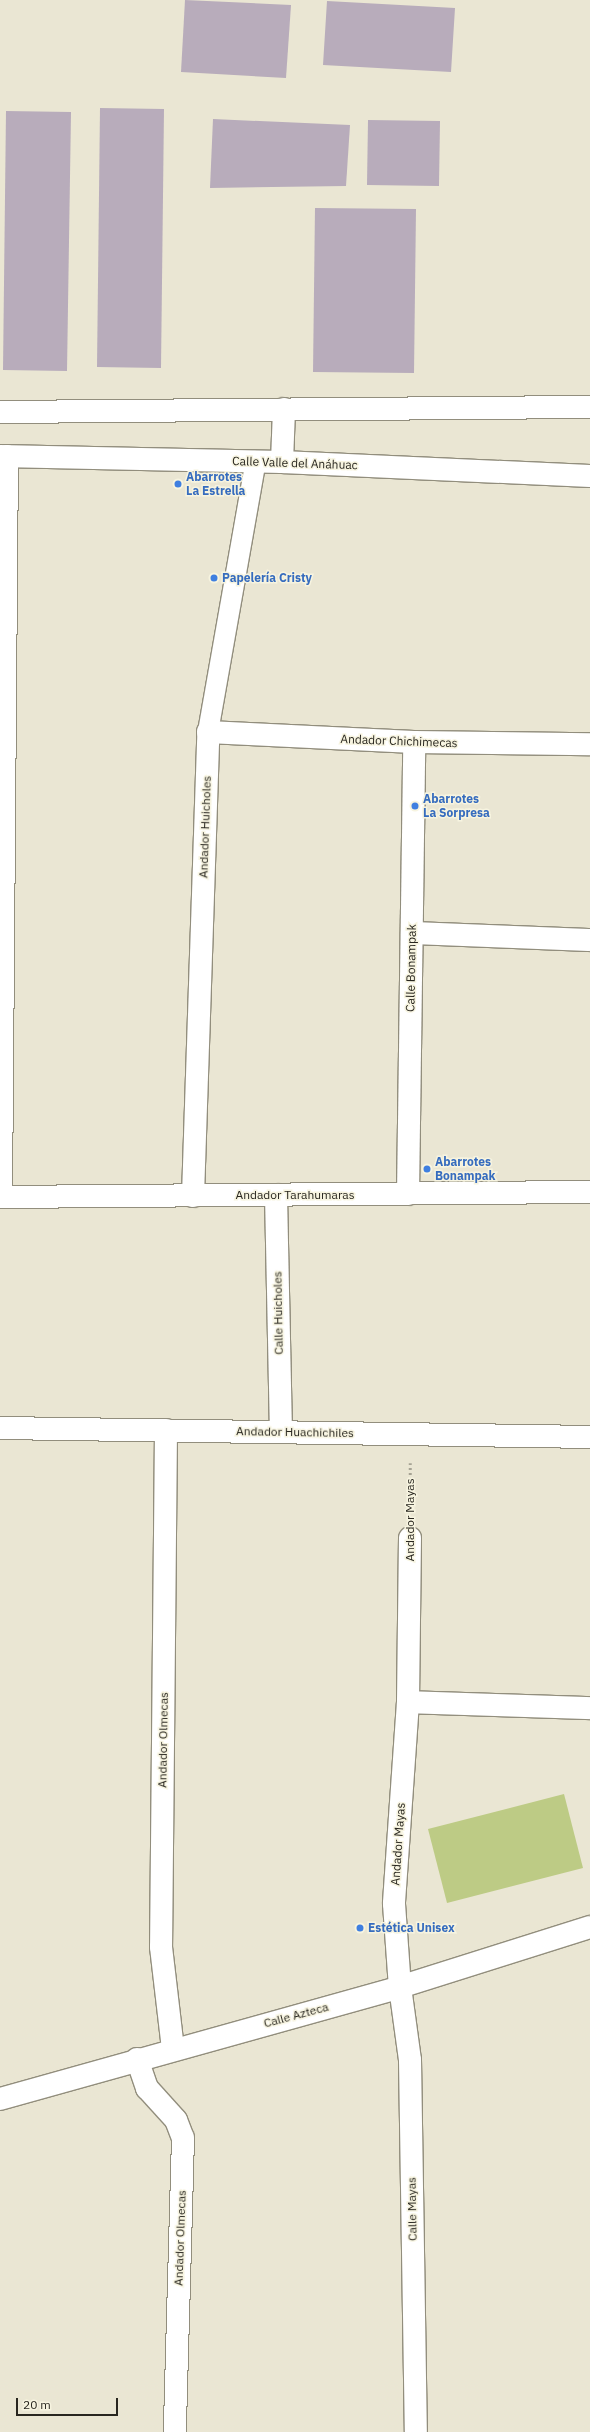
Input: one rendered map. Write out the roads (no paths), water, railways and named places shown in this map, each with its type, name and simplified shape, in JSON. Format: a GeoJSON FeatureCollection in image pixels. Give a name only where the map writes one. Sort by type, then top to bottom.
{"type":"FeatureCollection","features":[{"type":"Feature","properties":{"kind":"street"},"geometry":{"type":"LineString","coordinates":[[0,412],[590,407]]}},
{"type":"Feature","properties":{"kind":"street"},"geometry":{"type":"LineString","coordinates":[[282,462],[284,409]]}},
{"type":"Feature","properties":{"kind":"street"},"geometry":{"type":"LineString","coordinates":[[0,1197],[3,456]]}},
{"type":"Feature","properties":{"kind":"street","name":"Calle Valle del Anáhuac"},"geometry":{"type":"LineString","coordinates":[[3,456],[256,461],[590,476]]}},
{"type":"Feature","properties":{"kind":"street","name":"Andador Chichimecas"},"geometry":{"type":"LineString","coordinates":[[208,732],[414,742],[590,744]]}},
{"type":"Feature","properties":{"kind":"street","name":"Andador Huicholes"},"geometry":{"type":"LineString","coordinates":[[193,1196],[208,732]]}},
{"type":"Feature","properties":{"kind":"street","name":"Calle Bonampak"},"geometry":{"type":"LineString","coordinates":[[408,1194],[414,742]]}},
{"type":"Feature","properties":{"kind":"street"},"geometry":{"type":"LineString","coordinates":[[412,933],[590,940]]}},
{"type":"Feature","properties":{"kind":"street","name":"Andador Tarahumaras"},"geometry":{"type":"LineString","coordinates":[[0,1197],[590,1192]]}},
{"type":"Feature","properties":{"kind":"street","name":"Calle Huicholes"},"geometry":{"type":"LineString","coordinates":[[276,1195],[280,1431]]}},
{"type":"Feature","properties":{"kind":"street","name":"Andador Huachichiles"},"geometry":{"type":"LineString","coordinates":[[0,1428],[280,1431],[410,1435],[590,1437]]}},
{"type":"Feature","properties":{"kind":"street","name":"Andador Olmecas"},"geometry":{"type":"LineString","coordinates":[[166,1430],[161,1947],[173,2049]]}},
{"type":"Feature","properties":{"kind":"street","name":"Andador Mayas"},"geometry":{"type":"LineString","coordinates":[[400,1987],[394,1904],[408,1702],[410,1538]]}},
{"type":"Feature","properties":{"kind":"street"},"geometry":{"type":"LineString","coordinates":[[408,1702],[590,1708]]}},
{"type":"Feature","properties":{"kind":"street","name":"Calle Azteca"},"geometry":{"type":"LineString","coordinates":[[0,2099],[137,2059],[400,1987],[590,1927]]}},
{"type":"Feature","properties":{"kind":"street","name":"Calle Mayas"},"geometry":{"type":"LineString","coordinates":[[400,1987],[410,2060],[416,2432]]}},
{"type":"Feature","properties":{"kind":"street","name":"Andador Olmecas"},"geometry":{"type":"LineString","coordinates":[[137,2059],[147,2088],[176,2120],[183,2138],[175,2432]]}},
{"type":"Feature","properties":{"kind":"lane","name":"Andador Huicholes"},"geometry":{"type":"LineString","coordinates":[[208,732],[256,461]]}},
{"type":"Feature","properties":{"kind":"place","name":"Abarrotes La Estrella"},"geometry":{"type":"Point","coordinates":[178,484]}},
{"type":"Feature","properties":{"kind":"place","name":"Papelería Cristy"},"geometry":{"type":"Point","coordinates":[214,578]}},
{"type":"Feature","properties":{"kind":"place","name":"Abarrotes La Sorpresa"},"geometry":{"type":"Point","coordinates":[415,806]}},
{"type":"Feature","properties":{"kind":"place","name":"Abarrotes Bonampak"},"geometry":{"type":"Point","coordinates":[427,1169]}},
{"type":"Feature","properties":{"kind":"place","name":"Estética Unisex"},"geometry":{"type":"Point","coordinates":[360,1928]}}]}
